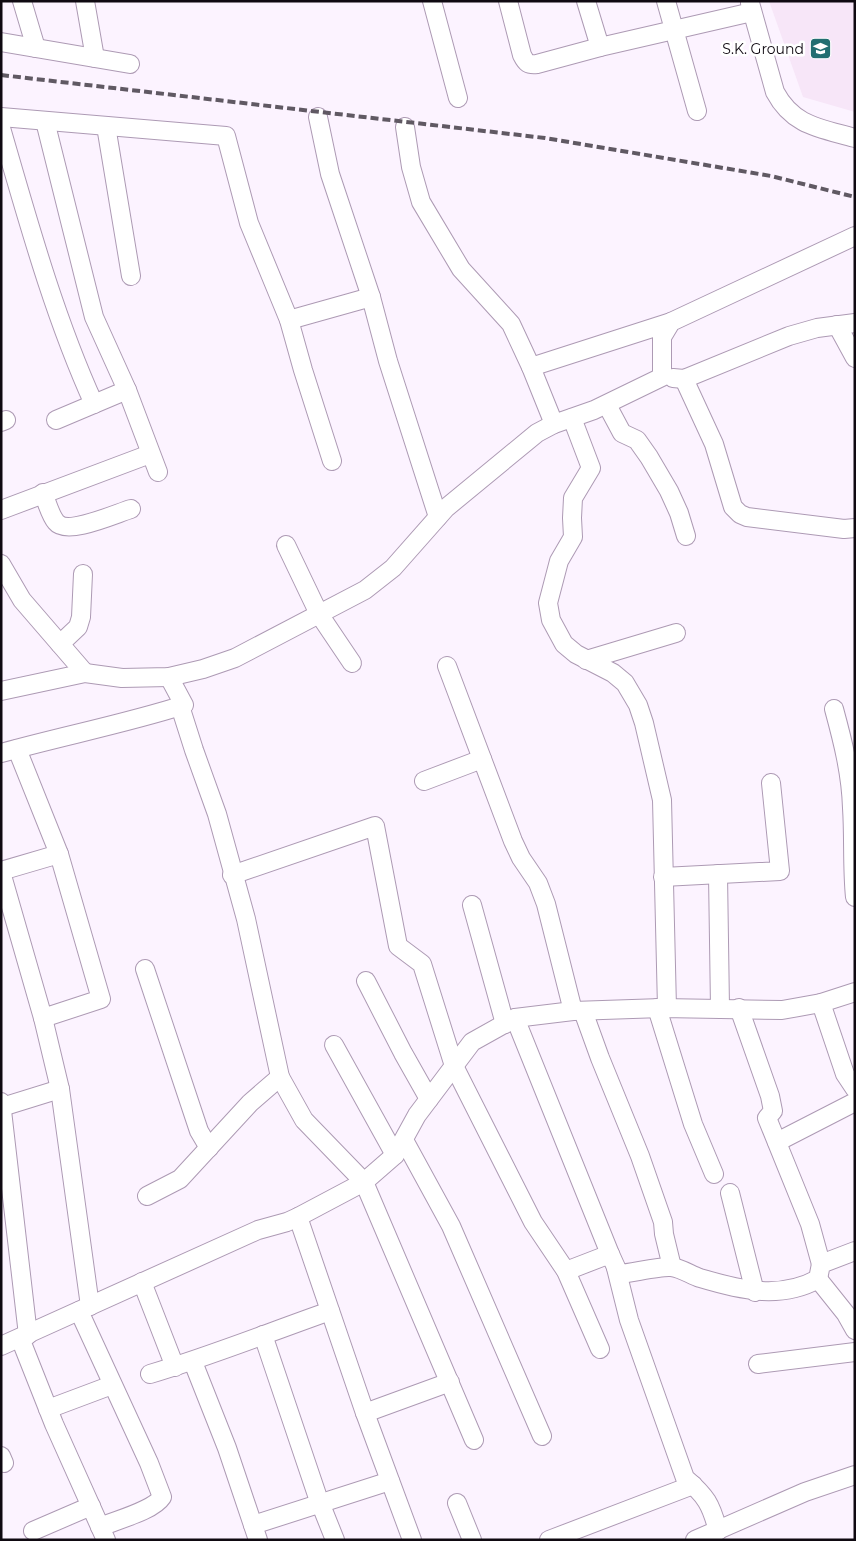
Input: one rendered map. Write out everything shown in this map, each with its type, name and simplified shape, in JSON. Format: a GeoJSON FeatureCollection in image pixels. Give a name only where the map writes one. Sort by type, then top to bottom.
{"type":"FeatureCollection","features":[{"type":"Feature","properties":{"kind":"street"},"geometry":{"type":"LineString","coordinates":[[22,1],[36,48]]}},
{"type":"Feature","properties":{"kind":"street"},"geometry":{"type":"LineString","coordinates":[[85,1],[96,58]]}},
{"type":"Feature","properties":{"kind":"street"},"geometry":{"type":"LineString","coordinates":[[432,1],[458,98]]}},
{"type":"Feature","properties":{"kind":"street"},"geometry":{"type":"LineString","coordinates":[[508,1],[522,55],[529,64],[537,64],[675,30],[751,7],[775,92],[782,106],[805,124],[855,138]]}},
{"type":"Feature","properties":{"kind":"street"},"geometry":{"type":"LineString","coordinates":[[586,1],[600,47]]}},
{"type":"Feature","properties":{"kind":"street"},"geometry":{"type":"LineString","coordinates":[[666,1],[697,111]]}},
{"type":"Feature","properties":{"kind":"street"},"geometry":{"type":"LineString","coordinates":[[1,42],[130,64]]}},
{"type":"Feature","properties":{"kind":"street"},"geometry":{"type":"LineString","coordinates":[[1,117],[226,136],[249,223],[289,320],[332,461]]}},
{"type":"Feature","properties":{"kind":"street"},"geometry":{"type":"LineString","coordinates":[[318,117],[330,174],[371,297],[388,361],[438,517]]}},
{"type":"Feature","properties":{"kind":"street"},"geometry":{"type":"LineString","coordinates":[[45,120],[94,317],[127,390],[158,472]]}},
{"type":"Feature","properties":{"kind":"street"},"geometry":{"type":"LineString","coordinates":[[106,126],[131,276]]}},
{"type":"Feature","properties":{"kind":"street"},"geometry":{"type":"LineString","coordinates":[[405,127],[411,167],[421,202],[461,269],[511,324],[554,424]]}},
{"type":"Feature","properties":{"kind":"street"},"geometry":{"type":"LineString","coordinates":[[1,128],[52,295],[79,372],[94,404]]}},
{"type":"Feature","properties":{"kind":"street"},"geometry":{"type":"LineString","coordinates":[[531,367],[672,322],[855,236]]}},
{"type":"Feature","properties":{"kind":"street"},"geometry":{"type":"LineString","coordinates":[[289,320],[371,297]]}},
{"type":"Feature","properties":{"kind":"street"},"geometry":{"type":"LineString","coordinates":[[662,377],[662,337],[672,322]]}},
{"type":"Feature","properties":{"kind":"street"},"geometry":{"type":"LineString","coordinates":[[1,692],[85,673],[122,678],[169,677],[203,670],[235,658],[365,590],[393,568],[446,508],[537,432],[607,405],[662,377],[684,379],[789,336],[817,328],[855,323]]}},
{"type":"Feature","properties":{"kind":"street"},"geometry":{"type":"LineString","coordinates":[[837,325],[855,358]]}},
{"type":"Feature","properties":{"kind":"street"},"geometry":{"type":"LineString","coordinates":[[684,379],[708,429],[733,507],[740,514],[747,517],[855,528]]}},
{"type":"Feature","properties":{"kind":"street"},"geometry":{"type":"LineString","coordinates":[[56,420],[127,390]]}},
{"type":"Feature","properties":{"kind":"street"},"geometry":{"type":"LineString","coordinates":[[607,405],[622,433],[638,440],[649,457],[669,491],[679,513],[686,536]]}},
{"type":"Feature","properties":{"kind":"street"},"geometry":{"type":"LineString","coordinates":[[572,418],[591,468],[573,498],[573,537],[559,561],[548,603],[552,620],[564,644],[576,654],[613,673],[626,683],[638,705],[644,723],[662,800],[664,877],[662,1008],[693,1124],[714,1174]]}},
{"type":"Feature","properties":{"kind":"street"},"geometry":{"type":"LineString","coordinates":[[1,510],[150,454]]}},
{"type":"Feature","properties":{"kind":"street"},"geometry":{"type":"LineString","coordinates":[[43,493],[56,523],[62,526],[75,526],[131,509]]}},
{"type":"Feature","properties":{"kind":"street"},"geometry":{"type":"LineString","coordinates":[[286,545],[319,614],[352,663]]}},
{"type":"Feature","properties":{"kind":"street"},"geometry":{"type":"LineString","coordinates":[[1,564],[22,600],[85,673]]}},
{"type":"Feature","properties":{"kind":"street"},"geometry":{"type":"LineString","coordinates":[[60,644],[78,627],[81,617],[84,574]]}},
{"type":"Feature","properties":{"kind":"street"},"geometry":{"type":"LineString","coordinates":[[586,660],[676,633]]}},
{"type":"Feature","properties":{"kind":"street"},"geometry":{"type":"LineString","coordinates":[[447,666],[513,841],[521,858],[538,883],[546,904],[578,1011],[600,1058],[640,1156],[664,1222],[664,1234],[672,1267]]}},
{"type":"Feature","properties":{"kind":"street"},"geometry":{"type":"LineString","coordinates":[[43,1018],[101,999],[59,854],[9,751],[117,725],[184,705],[169,677]]}},
{"type":"Feature","properties":{"kind":"street"},"geometry":{"type":"LineString","coordinates":[[180,706],[217,814],[232,875],[246,919],[280,1077],[304,1120],[364,1182],[474,1440]]}},
{"type":"Feature","properties":{"kind":"street"},"geometry":{"type":"LineString","coordinates":[[834,709],[847,760],[852,808],[852,868],[855,897]]}},
{"type":"Feature","properties":{"kind":"street"},"geometry":{"type":"LineString","coordinates":[[424,781],[482,759]]}},
{"type":"Feature","properties":{"kind":"street"},"geometry":{"type":"LineString","coordinates":[[664,877],[780,871],[771,784]]}},
{"type":"Feature","properties":{"kind":"street"},"geometry":{"type":"LineString","coordinates":[[232,875],[375,826],[398,946],[422,964],[454,1066],[533,1222],[566,1271],[600,1349]]}},
{"type":"Feature","properties":{"kind":"street"},"geometry":{"type":"LineString","coordinates":[[59,854],[1,872],[43,1018],[60,1089],[84,1268],[85,1308],[112,1385],[149,1463],[162,1497],[159,1502],[103,1533],[48,1409],[24,1336],[7,1198],[2,1104],[60,1089]]}},
{"type":"Feature","properties":{"kind":"street"},"geometry":{"type":"LineString","coordinates":[[718,874],[720,1008]]}},
{"type":"Feature","properties":{"kind":"street"},"geometry":{"type":"LineString","coordinates":[[472,905],[510,1021],[618,1274],[672,1267],[699,1278],[755,1292],[776,1291],[808,1284],[820,1271],[855,1252]]}},
{"type":"Feature","properties":{"kind":"street"},"geometry":{"type":"LineString","coordinates":[[145,969],[199,1131],[209,1148]]}},
{"type":"Feature","properties":{"kind":"street"},"geometry":{"type":"LineString","coordinates":[[366,981],[429,1099]]}},
{"type":"Feature","properties":{"kind":"street"},"geometry":{"type":"LineString","coordinates":[[1,1346],[258,1230],[287,1222],[364,1182],[400,1147],[418,1115],[472,1042],[510,1021],[578,1011],[662,1008],[782,1010],[821,1003],[855,992]]}},
{"type":"Feature","properties":{"kind":"street"},"geometry":{"type":"LineString","coordinates":[[821,1003],[845,1074],[855,1089]]}},
{"type":"Feature","properties":{"kind":"street"},"geometry":{"type":"LineString","coordinates":[[739,1008],[770,1096],[773,1111],[767,1118],[810,1224],[820,1271],[855,1330]]}},
{"type":"Feature","properties":{"kind":"street"},"geometry":{"type":"LineString","coordinates":[[334,1045],[451,1226],[542,1436]]}},
{"type":"Feature","properties":{"kind":"street"},"geometry":{"type":"LineString","coordinates":[[147,1196],[180,1179],[250,1103],[280,1077]]}},
{"type":"Feature","properties":{"kind":"street"},"geometry":{"type":"LineString","coordinates":[[777,1142],[855,1102]]}},
{"type":"Feature","properties":{"kind":"street"},"geometry":{"type":"LineString","coordinates":[[730,1193],[755,1292]]}},
{"type":"Feature","properties":{"kind":"street"},"geometry":{"type":"LineString","coordinates":[[298,1217],[365,1413],[412,1540]]}},
{"type":"Feature","properties":{"kind":"street"},"geometry":{"type":"LineString","coordinates":[[566,1271],[613,1261]]}},
{"type":"Feature","properties":{"kind":"street"},"geometry":{"type":"LineString","coordinates":[[613,1261],[632,1329],[685,1478],[702,1492],[714,1514],[718,1530]]}},
{"type":"Feature","properties":{"kind":"street"},"geometry":{"type":"LineString","coordinates":[[142,1282],[175,1367]]}},
{"type":"Feature","properties":{"kind":"street"},"geometry":{"type":"LineString","coordinates":[[150,1374],[192,1362],[262,1334],[330,1311]]}},
{"type":"Feature","properties":{"kind":"street"},"geometry":{"type":"LineString","coordinates":[[262,1334],[320,1503],[335,1540]]}},
{"type":"Feature","properties":{"kind":"street"},"geometry":{"type":"LineString","coordinates":[[758,1364],[855,1352]]}},
{"type":"Feature","properties":{"kind":"street"},"geometry":{"type":"LineString","coordinates":[[192,1362],[227,1448],[255,1532],[320,1503],[390,1481]]}},
{"type":"Feature","properties":{"kind":"street"},"geometry":{"type":"LineString","coordinates":[[365,1413],[450,1382]]}},
{"type":"Feature","properties":{"kind":"street"},"geometry":{"type":"LineString","coordinates":[[48,1409],[112,1385]]}},
{"type":"Feature","properties":{"kind":"street"},"geometry":{"type":"LineString","coordinates":[[696,1540],[805,1492],[855,1475]]}},
{"type":"Feature","properties":{"kind":"street"},"geometry":{"type":"LineString","coordinates":[[549,1540],[692,1485]]}},
{"type":"Feature","properties":{"kind":"street"},"geometry":{"type":"LineString","coordinates":[[457,1503],[472,1540]]}},
{"type":"Feature","properties":{"kind":"street"},"geometry":{"type":"LineString","coordinates":[[32,1531],[91,1506]]}},
{"type":"Feature","properties":{"kind":"shaded area","name":"S.K. Ground"},"geometry":{"type":"Polygon","coordinates":[[[769,1],[855,1],[855,112],[803,97],[769,1]]]}},
{"type":"Feature","properties":{"kind":"railway"},"geometry":{"type":"LineString","coordinates":[[1,75],[545,138],[771,176],[855,197]]}},
{"type":"Feature","properties":{"kind":"place","name":"S.K. Ground"},"geometry":{"type":"Point","coordinates":[820,49]}}]}
